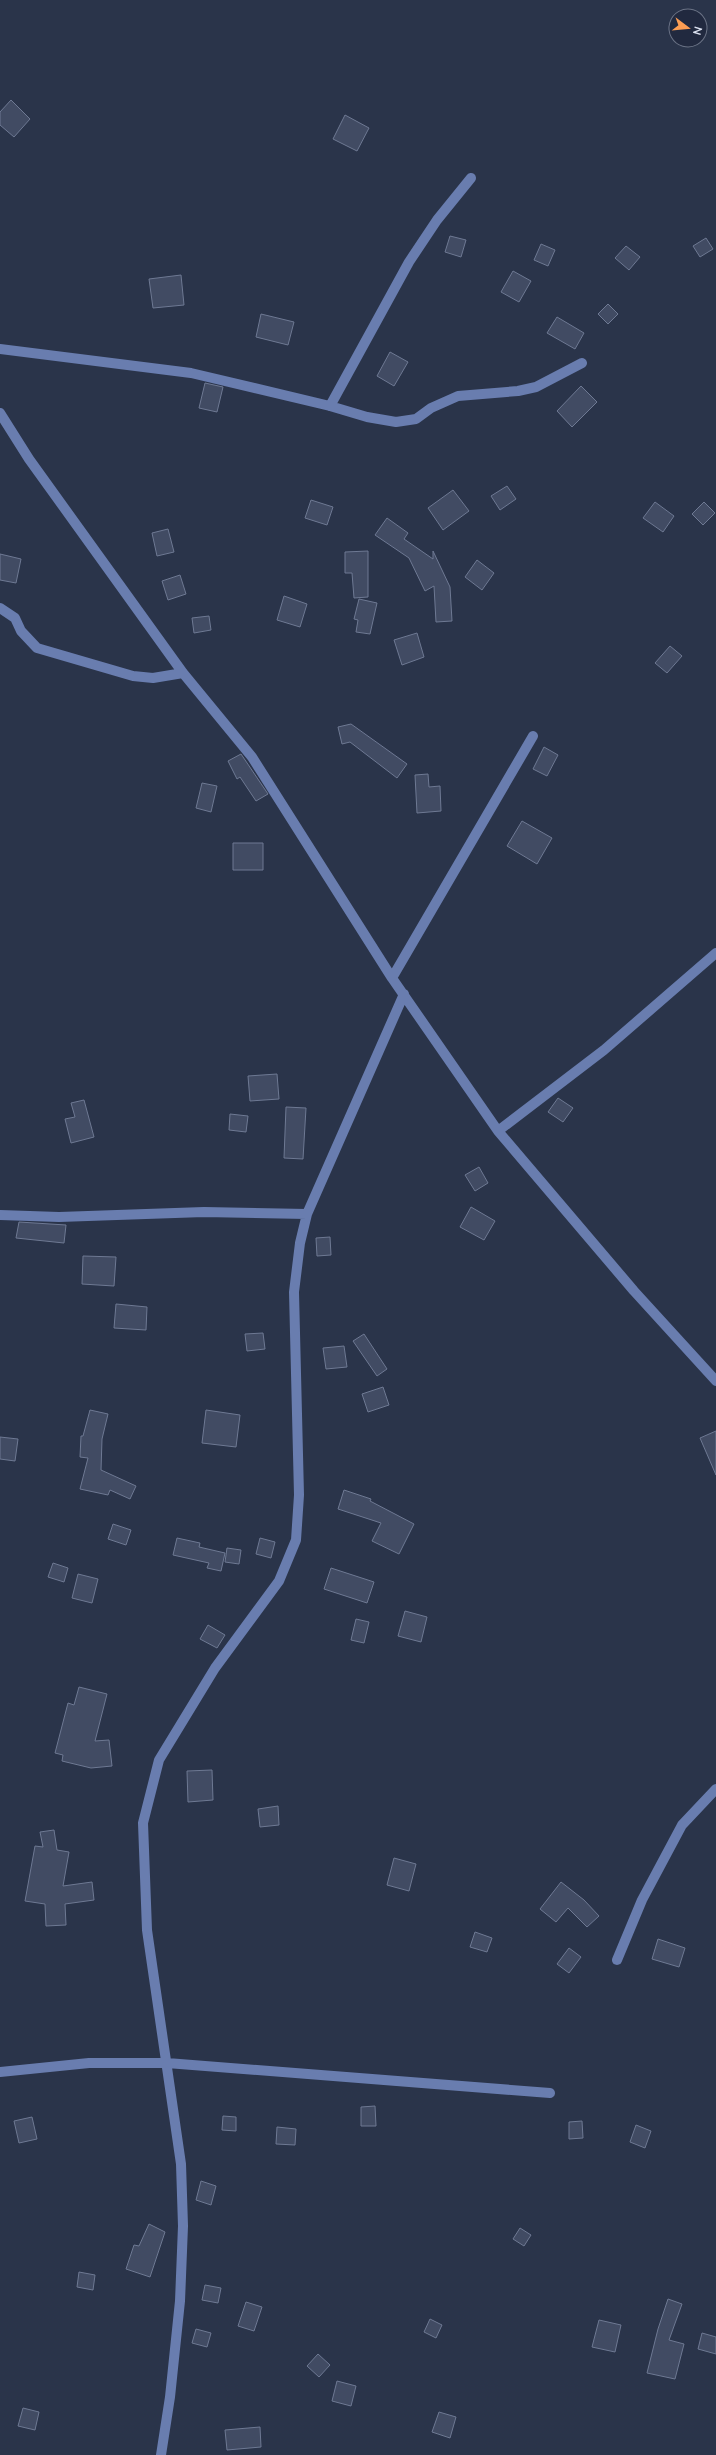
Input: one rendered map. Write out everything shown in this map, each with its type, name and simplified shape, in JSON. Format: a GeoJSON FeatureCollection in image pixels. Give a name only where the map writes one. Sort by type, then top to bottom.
{"type":"FeatureCollection","features":[{"type":"Feature","properties":{"kind":"street"},"geometry":{"type":"LineString","coordinates":[[330,406],[409,262],[437,220],[471,178]]}},
{"type":"Feature","properties":{"kind":"street"},"geometry":{"type":"LineString","coordinates":[[0,349],[191,374],[330,406],[367,417],[406,422],[416,419],[431,408],[458,396],[518,391],[536,387],[582,363]]}},
{"type":"Feature","properties":{"kind":"street"},"geometry":{"type":"LineString","coordinates":[[0,413],[29,459],[183,673],[252,757],[392,978],[498,1131],[634,1290],[716,1381]]}},
{"type":"Feature","properties":{"kind":"street"},"geometry":{"type":"LineString","coordinates":[[0,608],[15,618],[21,630],[37,648],[133,676],[153,678],[183,673]]}},
{"type":"Feature","properties":{"kind":"street"},"geometry":{"type":"LineString","coordinates":[[392,978],[533,736]]}},
{"type":"Feature","properties":{"kind":"street"},"geometry":{"type":"LineString","coordinates":[[498,1131],[604,1050],[716,953]]}},
{"type":"Feature","properties":{"kind":"street"},"geometry":{"type":"LineString","coordinates":[[161,2455],[170,2397],[180,2301],[183,2226],[181,2164],[148,1930],[143,1823],[159,1760],[215,1668],[279,1582],[296,1540],[299,1495],[294,1292],[300,1243],[307,1214],[404,994]]}},
{"type":"Feature","properties":{"kind":"street"},"geometry":{"type":"LineString","coordinates":[[0,1215],[59,1218],[204,1212],[307,1214]]}},
{"type":"Feature","properties":{"kind":"street"},"geometry":{"type":"LineString","coordinates":[[617,1960],[642,1900],[682,1825],[716,1790]]}},
{"type":"Feature","properties":{"kind":"street"},"geometry":{"type":"LineString","coordinates":[[0,2072],[88,2063],[167,2063],[550,2094]]}},
{"type":"Feature","properties":{"kind":"building"},"geometry":{"type":"Polygon","coordinates":[[[11,100],[30,119],[14,137],[0,125],[0,112],[11,100]]]}},
{"type":"Feature","properties":{"kind":"building"},"geometry":{"type":"Polygon","coordinates":[[[345,115],[369,128],[357,151],[333,139],[345,115]]]}},
{"type":"Feature","properties":{"kind":"building"},"geometry":{"type":"Polygon","coordinates":[[[450,236],[466,240],[461,257],[445,252],[450,236]]]}},
{"type":"Feature","properties":{"kind":"building"},"geometry":{"type":"Polygon","coordinates":[[[706,238],[713,249],[700,257],[693,246],[706,238]]]}},
{"type":"Feature","properties":{"kind":"building"},"geometry":{"type":"Polygon","coordinates":[[[541,244],[555,250],[548,266],[534,260],[541,244]]]}},
{"type":"Feature","properties":{"kind":"building"},"geometry":{"type":"Polygon","coordinates":[[[626,246],[640,257],[629,270],[615,258],[626,246]]]}},
{"type":"Feature","properties":{"kind":"building"},"geometry":{"type":"Polygon","coordinates":[[[513,271],[531,281],[519,302],[501,292],[513,271]]]}},
{"type":"Feature","properties":{"kind":"building"},"geometry":{"type":"Polygon","coordinates":[[[181,275],[184,305],[153,308],[149,279],[181,275]]]}},
{"type":"Feature","properties":{"kind":"building"},"geometry":{"type":"Polygon","coordinates":[[[608,304],[618,314],[608,324],[598,314],[608,304]]]}},
{"type":"Feature","properties":{"kind":"building"},"geometry":{"type":"Polygon","coordinates":[[[261,314],[294,322],[288,345],[256,337],[261,314]]]}},
{"type":"Feature","properties":{"kind":"building"},"geometry":{"type":"Polygon","coordinates":[[[557,317],[584,333],[575,349],[547,333],[557,317]]]}},
{"type":"Feature","properties":{"kind":"building"},"geometry":{"type":"Polygon","coordinates":[[[390,352],[408,362],[394,386],[377,376],[390,352]]]}},
{"type":"Feature","properties":{"kind":"building"},"geometry":{"type":"Polygon","coordinates":[[[205,383],[223,387],[217,412],[199,408],[205,383]]]}},
{"type":"Feature","properties":{"kind":"building"},"geometry":{"type":"Polygon","coordinates":[[[581,386],[597,402],[572,427],[557,411],[581,386]]]}},
{"type":"Feature","properties":{"kind":"building"},"geometry":{"type":"Polygon","coordinates":[[[507,486],[516,499],[500,510],[491,496],[507,486]]]}},
{"type":"Feature","properties":{"kind":"building"},"geometry":{"type":"Polygon","coordinates":[[[453,490],[469,511],[443,530],[428,508],[453,490]]]}},
{"type":"Feature","properties":{"kind":"building"},"geometry":{"type":"Polygon","coordinates":[[[311,500],[333,507],[327,525],[305,518],[311,500]]]}},
{"type":"Feature","properties":{"kind":"building"},"geometry":{"type":"Polygon","coordinates":[[[655,502],[674,516],[663,532],[643,518],[655,502]]]}},
{"type":"Feature","properties":{"kind":"building"},"geometry":{"type":"Polygon","coordinates":[[[704,502],[715,513],[703,525],[692,514],[704,502]]]}},
{"type":"Feature","properties":{"kind":"building"},"geometry":{"type":"Polygon","coordinates":[[[387,518],[408,533],[404,539],[433,559],[433,551],[450,587],[452,621],[436,622],[434,586],[425,591],[409,558],[375,535],[387,518]]]}},
{"type":"Feature","properties":{"kind":"building"},"geometry":{"type":"Polygon","coordinates":[[[168,529],[174,552],[157,556],[152,533],[168,529]]]}},
{"type":"Feature","properties":{"kind":"building"},"geometry":{"type":"Polygon","coordinates":[[[368,551],[368,597],[354,598],[352,573],[345,573],[345,552],[368,551]]]}},
{"type":"Feature","properties":{"kind":"building"},"geometry":{"type":"Polygon","coordinates":[[[0,554],[21,559],[16,583],[0,580],[0,554]]]}},
{"type":"Feature","properties":{"kind":"building"},"geometry":{"type":"Polygon","coordinates":[[[477,560],[494,573],[482,590],[465,577],[477,560]]]}},
{"type":"Feature","properties":{"kind":"building"},"geometry":{"type":"Polygon","coordinates":[[[180,575],[186,594],[168,600],[162,581],[180,575]]]}},
{"type":"Feature","properties":{"kind":"building"},"geometry":{"type":"Polygon","coordinates":[[[284,596],[307,604],[300,627],[277,620],[284,596]]]}},
{"type":"Feature","properties":{"kind":"building"},"geometry":{"type":"Polygon","coordinates":[[[359,599],[377,603],[370,634],[356,632],[358,620],[354,619],[359,599]]]}},
{"type":"Feature","properties":{"kind":"building"},"geometry":{"type":"Polygon","coordinates":[[[209,616],[211,630],[194,633],[192,618],[209,616]]]}},
{"type":"Feature","properties":{"kind":"building"},"geometry":{"type":"Polygon","coordinates":[[[417,633],[424,657],[402,665],[394,640],[417,633]]]}},
{"type":"Feature","properties":{"kind":"building"},"geometry":{"type":"Polygon","coordinates":[[[670,646],[682,656],[667,673],[655,663],[670,646]]]}},
{"type":"Feature","properties":{"kind":"building"},"geometry":{"type":"Polygon","coordinates":[[[351,724],[407,764],[397,778],[350,742],[342,744],[338,727],[351,724]]]}},
{"type":"Feature","properties":{"kind":"building"},"geometry":{"type":"Polygon","coordinates":[[[544,747],[558,755],[547,776],[533,769],[544,747]]]}},
{"type":"Feature","properties":{"kind":"building"},"geometry":{"type":"Polygon","coordinates":[[[241,754],[268,794],[256,801],[240,777],[237,779],[228,761],[241,754]]]}},
{"type":"Feature","properties":{"kind":"building"},"geometry":{"type":"Polygon","coordinates":[[[428,774],[429,787],[440,786],[441,811],[417,813],[415,775],[428,774]]]}},
{"type":"Feature","properties":{"kind":"building"},"geometry":{"type":"Polygon","coordinates":[[[202,783],[217,786],[211,812],[196,808],[202,783]]]}},
{"type":"Feature","properties":{"kind":"building"},"geometry":{"type":"Polygon","coordinates":[[[522,821],[552,838],[537,864],[507,846],[522,821]]]}},
{"type":"Feature","properties":{"kind":"building"},"geometry":{"type":"Polygon","coordinates":[[[233,843],[263,843],[263,870],[233,870],[233,843]]]}},
{"type":"Feature","properties":{"kind":"building"},"geometry":{"type":"Polygon","coordinates":[[[277,1074],[279,1099],[250,1101],[248,1076],[277,1074]]]}},
{"type":"Feature","properties":{"kind":"building"},"geometry":{"type":"Polygon","coordinates":[[[558,1098],[573,1108],[563,1122],[548,1112],[558,1098]]]}},
{"type":"Feature","properties":{"kind":"building"},"geometry":{"type":"Polygon","coordinates":[[[84,1100],[94,1137],[71,1143],[65,1119],[75,1117],[71,1103],[84,1100]]]}},
{"type":"Feature","properties":{"kind":"building"},"geometry":{"type":"Polygon","coordinates":[[[286,1107],[306,1108],[303,1159],[284,1158],[286,1107]]]}},
{"type":"Feature","properties":{"kind":"building"},"geometry":{"type":"Polygon","coordinates":[[[230,1114],[248,1116],[246,1132],[229,1130],[230,1114]]]}},
{"type":"Feature","properties":{"kind":"building"},"geometry":{"type":"Polygon","coordinates":[[[479,1167],[488,1183],[475,1191],[465,1175],[479,1167]]]}},
{"type":"Feature","properties":{"kind":"building"},"geometry":{"type":"Polygon","coordinates":[[[471,1207],[495,1221],[484,1240],[460,1227],[471,1207]]]}},
{"type":"Feature","properties":{"kind":"building"},"geometry":{"type":"Polygon","coordinates":[[[19,1222],[66,1225],[64,1243],[16,1238],[19,1222]]]}},
{"type":"Feature","properties":{"kind":"building"},"geometry":{"type":"Polygon","coordinates":[[[330,1237],[331,1255],[317,1256],[316,1238],[330,1237]]]}},
{"type":"Feature","properties":{"kind":"building"},"geometry":{"type":"Polygon","coordinates":[[[83,1256],[116,1257],[114,1286],[82,1284],[83,1256]]]}},
{"type":"Feature","properties":{"kind":"building"},"geometry":{"type":"Polygon","coordinates":[[[116,1304],[147,1307],[146,1330],[114,1328],[116,1304]]]}},
{"type":"Feature","properties":{"kind":"building"},"geometry":{"type":"Polygon","coordinates":[[[263,1333],[265,1349],[247,1351],[245,1334],[263,1333]]]}},
{"type":"Feature","properties":{"kind":"building"},"geometry":{"type":"Polygon","coordinates":[[[364,1334],[387,1369],[377,1376],[353,1341],[364,1334]]]}},
{"type":"Feature","properties":{"kind":"building"},"geometry":{"type":"Polygon","coordinates":[[[344,1346],[347,1367],[326,1369],[323,1348],[344,1346]]]}},
{"type":"Feature","properties":{"kind":"building"},"geometry":{"type":"Polygon","coordinates":[[[383,1387],[389,1405],[368,1412],[362,1394],[383,1387]]]}},
{"type":"Feature","properties":{"kind":"building"},"geometry":{"type":"Polygon","coordinates":[[[90,1410],[108,1414],[102,1439],[101,1470],[136,1486],[130,1499],[110,1490],[108,1495],[80,1489],[88,1458],[80,1457],[81,1436],[83,1436],[90,1410]]]}},
{"type":"Feature","properties":{"kind":"building"},"geometry":{"type":"Polygon","coordinates":[[[206,1410],[240,1415],[236,1447],[202,1443],[206,1410]]]}},
{"type":"Feature","properties":{"kind":"building"},"geometry":{"type":"Polygon","coordinates":[[[716,1431],[716,1475],[700,1438],[716,1431]]]}},
{"type":"Feature","properties":{"kind":"building"},"geometry":{"type":"Polygon","coordinates":[[[0,1437],[18,1439],[15,1461],[0,1459],[0,1437]]]}},
{"type":"Feature","properties":{"kind":"building"},"geometry":{"type":"Polygon","coordinates":[[[344,1490],[371,1499],[370,1501],[414,1524],[399,1554],[372,1541],[381,1523],[338,1509],[344,1490]]]}},
{"type":"Feature","properties":{"kind":"building"},"geometry":{"type":"Polygon","coordinates":[[[113,1524],[131,1530],[126,1545],[108,1539],[113,1524]]]}},
{"type":"Feature","properties":{"kind":"building"},"geometry":{"type":"Polygon","coordinates":[[[177,1538],[200,1543],[199,1547],[225,1553],[221,1571],[207,1568],[209,1563],[173,1555],[177,1538]]]}},
{"type":"Feature","properties":{"kind":"building"},"geometry":{"type":"Polygon","coordinates":[[[260,1538],[275,1542],[271,1558],[256,1554],[260,1538]]]}},
{"type":"Feature","properties":{"kind":"building"},"geometry":{"type":"Polygon","coordinates":[[[227,1548],[241,1550],[239,1564],[225,1562],[227,1548]]]}},
{"type":"Feature","properties":{"kind":"building"},"geometry":{"type":"Polygon","coordinates":[[[53,1563],[68,1568],[64,1582],[48,1577],[53,1563]]]}},
{"type":"Feature","properties":{"kind":"building"},"geometry":{"type":"Polygon","coordinates":[[[331,1568],[374,1582],[367,1603],[324,1589],[331,1568]]]}},
{"type":"Feature","properties":{"kind":"building"},"geometry":{"type":"Polygon","coordinates":[[[78,1574],[98,1579],[92,1603],[72,1598],[78,1574]]]}},
{"type":"Feature","properties":{"kind":"building"},"geometry":{"type":"Polygon","coordinates":[[[405,1611],[427,1617],[421,1642],[398,1636],[405,1611]]]}},
{"type":"Feature","properties":{"kind":"building"},"geometry":{"type":"Polygon","coordinates":[[[356,1619],[369,1622],[364,1643],[351,1640],[356,1619]]]}},
{"type":"Feature","properties":{"kind":"building"},"geometry":{"type":"Polygon","coordinates":[[[208,1625],[225,1635],[217,1648],[200,1639],[208,1625]]]}},
{"type":"Feature","properties":{"kind":"building"},"geometry":{"type":"Polygon","coordinates":[[[79,1687],[107,1694],[95,1741],[109,1740],[112,1766],[91,1768],[62,1761],[63,1755],[55,1753],[68,1703],[74,1705],[79,1687]]]}},
{"type":"Feature","properties":{"kind":"building"},"geometry":{"type":"Polygon","coordinates":[[[212,1770],[213,1800],[188,1802],[187,1771],[212,1770]]]}},
{"type":"Feature","properties":{"kind":"building"},"geometry":{"type":"Polygon","coordinates":[[[278,1806],[279,1825],[260,1827],[258,1809],[278,1806]]]}},
{"type":"Feature","properties":{"kind":"building"},"geometry":{"type":"Polygon","coordinates":[[[54,1830],[57,1850],[69,1852],[63,1886],[92,1882],[94,1900],[65,1904],[66,1925],[46,1926],[45,1904],[25,1901],[35,1846],[43,1847],[40,1832],[54,1830]]]}},
{"type":"Feature","properties":{"kind":"building"},"geometry":{"type":"Polygon","coordinates":[[[394,1858],[416,1864],[409,1891],[387,1885],[394,1858]]]}},
{"type":"Feature","properties":{"kind":"building"},"geometry":{"type":"Polygon","coordinates":[[[561,1882],[584,1900],[599,1916],[587,1927],[568,1908],[556,1922],[540,1909],[561,1882]]]}},
{"type":"Feature","properties":{"kind":"building"},"geometry":{"type":"Polygon","coordinates":[[[475,1932],[492,1938],[487,1952],[470,1947],[475,1932]]]}},
{"type":"Feature","properties":{"kind":"building"},"geometry":{"type":"Polygon","coordinates":[[[658,1939],[685,1948],[679,1967],[652,1959],[658,1939]]]}},
{"type":"Feature","properties":{"kind":"building"},"geometry":{"type":"Polygon","coordinates":[[[569,1948],[581,1957],[569,1973],[557,1964],[569,1948]]]}},
{"type":"Feature","properties":{"kind":"building"},"geometry":{"type":"Polygon","coordinates":[[[375,2106],[376,2126],[361,2126],[361,2107],[375,2106]]]}},
{"type":"Feature","properties":{"kind":"building"},"geometry":{"type":"Polygon","coordinates":[[[223,2116],[236,2117],[236,2131],[222,2130],[223,2116]]]}},
{"type":"Feature","properties":{"kind":"building"},"geometry":{"type":"Polygon","coordinates":[[[32,2117],[37,2139],[19,2143],[14,2121],[32,2117]]]}},
{"type":"Feature","properties":{"kind":"building"},"geometry":{"type":"Polygon","coordinates":[[[582,2121],[583,2138],[569,2139],[569,2122],[582,2121]]]}},
{"type":"Feature","properties":{"kind":"building"},"geometry":{"type":"Polygon","coordinates":[[[636,2125],[651,2131],[645,2148],[630,2142],[636,2125]]]}},
{"type":"Feature","properties":{"kind":"building"},"geometry":{"type":"Polygon","coordinates":[[[277,2127],[296,2129],[295,2145],[276,2144],[277,2127]]]}},
{"type":"Feature","properties":{"kind":"building"},"geometry":{"type":"Polygon","coordinates":[[[201,2181],[216,2186],[211,2205],[196,2200],[201,2181]]]}},
{"type":"Feature","properties":{"kind":"building"},"geometry":{"type":"Polygon","coordinates":[[[149,2224],[165,2232],[150,2277],[126,2269],[134,2245],[139,2246],[149,2224]]]}},
{"type":"Feature","properties":{"kind":"building"},"geometry":{"type":"Polygon","coordinates":[[[520,2228],[531,2235],[524,2246],[513,2239],[520,2228]]]}},
{"type":"Feature","properties":{"kind":"building"},"geometry":{"type":"Polygon","coordinates":[[[79,2272],[95,2275],[93,2290],[77,2287],[79,2272]]]}},
{"type":"Feature","properties":{"kind":"building"},"geometry":{"type":"Polygon","coordinates":[[[205,2285],[221,2288],[218,2303],[202,2300],[205,2285]]]}},
{"type":"Feature","properties":{"kind":"building"},"geometry":{"type":"Polygon","coordinates":[[[668,2299],[682,2304],[669,2340],[684,2344],[675,2379],[647,2373],[658,2329],[668,2299]]]}},
{"type":"Feature","properties":{"kind":"building"},"geometry":{"type":"Polygon","coordinates":[[[246,2302],[262,2307],[254,2331],[238,2326],[246,2302]]]}},
{"type":"Feature","properties":{"kind":"building"},"geometry":{"type":"Polygon","coordinates":[[[430,2319],[442,2325],[436,2338],[424,2332],[430,2319]]]}},
{"type":"Feature","properties":{"kind":"building"},"geometry":{"type":"Polygon","coordinates":[[[599,2320],[621,2325],[615,2352],[592,2347],[599,2320]]]}},
{"type":"Feature","properties":{"kind":"building"},"geometry":{"type":"Polygon","coordinates":[[[196,2329],[211,2333],[207,2347],[192,2343],[196,2329]]]}},
{"type":"Feature","properties":{"kind":"building"},"geometry":{"type":"Polygon","coordinates":[[[702,2333],[716,2337],[716,2354],[698,2349],[702,2333]]]}},
{"type":"Feature","properties":{"kind":"building"},"geometry":{"type":"Polygon","coordinates":[[[318,2354],[330,2365],[319,2377],[307,2366],[318,2354]]]}},
{"type":"Feature","properties":{"kind":"building"},"geometry":{"type":"Polygon","coordinates":[[[337,2381],[356,2386],[351,2406],[332,2401],[337,2381]]]}},
{"type":"Feature","properties":{"kind":"building"},"geometry":{"type":"Polygon","coordinates":[[[23,2408],[39,2412],[35,2430],[18,2426],[23,2408]]]}},
{"type":"Feature","properties":{"kind":"building"},"geometry":{"type":"Polygon","coordinates":[[[439,2412],[456,2417],[450,2438],[432,2432],[439,2412]]]}},
{"type":"Feature","properties":{"kind":"building"},"geometry":{"type":"Polygon","coordinates":[[[260,2427],[261,2447],[227,2450],[225,2430],[260,2427]]]}}]}
